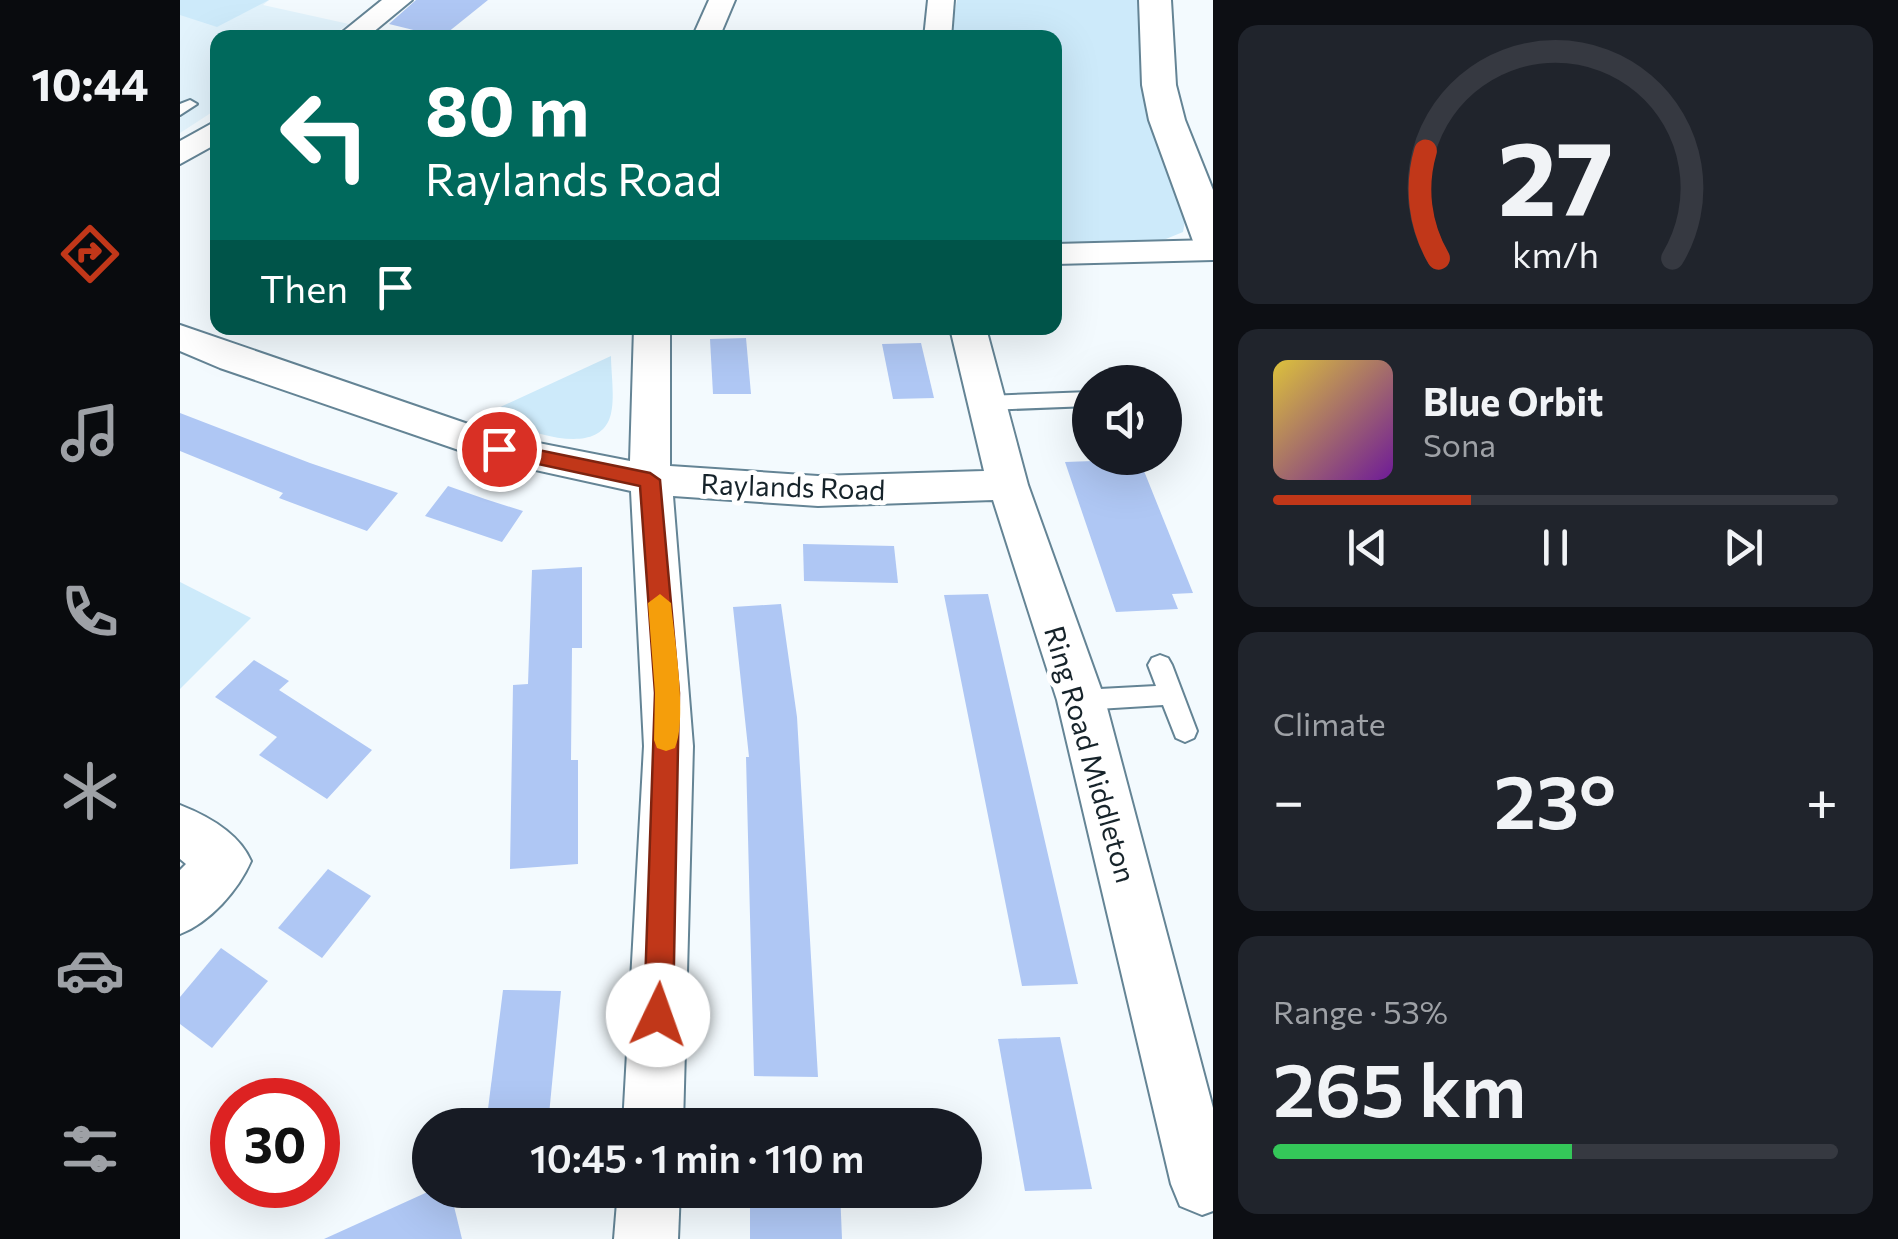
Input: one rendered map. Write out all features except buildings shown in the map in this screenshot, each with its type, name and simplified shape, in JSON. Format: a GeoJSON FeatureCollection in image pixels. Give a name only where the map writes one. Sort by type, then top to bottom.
{"type":"FeatureCollection","features":[{"type":"Feature","properties":{"kind":"street"},"geometry":{"type":"LineString","coordinates":[[359,30],[399,0]]}},
{"type":"Feature","properties":{"kind":"street"},"geometry":{"type":"LineString","coordinates":[[709,30],[722,0]]}},
{"type":"Feature","properties":{"kind":"street"},"geometry":{"type":"LineString","coordinates":[[938,30],[942,0]]}},
{"type":"Feature","properties":{"kind":"street"},"geometry":{"type":"LineString","coordinates":[[1155,0],[1159,85],[1167,120],[1213,241]]}},
{"type":"Feature","properties":{"kind":"street"},"geometry":{"type":"LineString","coordinates":[[180,155],[210,135]]}},
{"type":"Feature","properties":{"kind":"street"},"geometry":{"type":"LineString","coordinates":[[1062,254],[1213,250]]}},
{"type":"Feature","properties":{"kind":"street"},"geometry":{"type":"LineString","coordinates":[[652,335],[650,480],[667,693],[654,1108]]}},
{"type":"Feature","properties":{"kind":"street","name":"Ring Road Middleton"},"geometry":{"type":"LineString","coordinates":[[970,335],[1008,485],[1082,700],[1202,1184]]}},
{"type":"Feature","properties":{"kind":"street","name":"Raylands Road"},"geometry":{"type":"LineString","coordinates":[[180,337],[233,360],[499,449],[650,480],[818,491],[1008,485]]}},
{"type":"Feature","properties":{"kind":"street"},"geometry":{"type":"LineString","coordinates":[[180,829],[225,861],[180,908]]}},
{"type":"Feature","properties":{"kind":"street"},"geometry":{"type":"LineString","coordinates":[[646,1239],[648,1208]]}},
{"type":"Feature","properties":{"kind":"lane"},"geometry":{"type":"LineString","coordinates":[[987,403],[1072,400]]}},
{"type":"Feature","properties":{"kind":"lane"},"geometry":{"type":"LineString","coordinates":[[1160,665],[1186,731]]}},
{"type":"Feature","properties":{"kind":"lane"},"geometry":{"type":"LineString","coordinates":[[1082,700],[1172,695]]}},
{"type":"Feature","properties":{"kind":"shaded area"},"geometry":{"type":"Polygon","coordinates":[[[180,0],[269,0],[263,5],[349,24],[340,30],[210,30],[210,114],[180,133],[180,0]]]}},
{"type":"Feature","properties":{"kind":"shaded area"},"geometry":{"type":"Polygon","coordinates":[[[180,0],[269,0],[217,27],[180,15],[180,0]]]}},
{"type":"Feature","properties":{"kind":"shaded area"},"geometry":{"type":"Polygon","coordinates":[[[957,0],[1142,0],[1164,149],[1185,221],[1183,232],[1161,241],[1062,243],[1062,30],[951,30],[957,0]]]}},
{"type":"Feature","properties":{"kind":"shaded area"},"geometry":{"type":"Polygon","coordinates":[[[611,356],[612,405],[609,420],[600,432],[569,439],[483,415],[611,356]]]}},
{"type":"Feature","properties":{"kind":"shaded area"},"geometry":{"type":"Polygon","coordinates":[[[180,582],[251,618],[180,689],[180,582]]]}},
{"type":"Feature","properties":{"kind":"slow traffic"},"geometry":{"type":"LineString","coordinates":[[660,603],[667,693],[666,740]]}},
{"type":"Feature","properties":{"kind":"route"},"geometry":{"type":"LineString","coordinates":[[499,449],[650,480],[667,693],[658,1015]]}}]}
